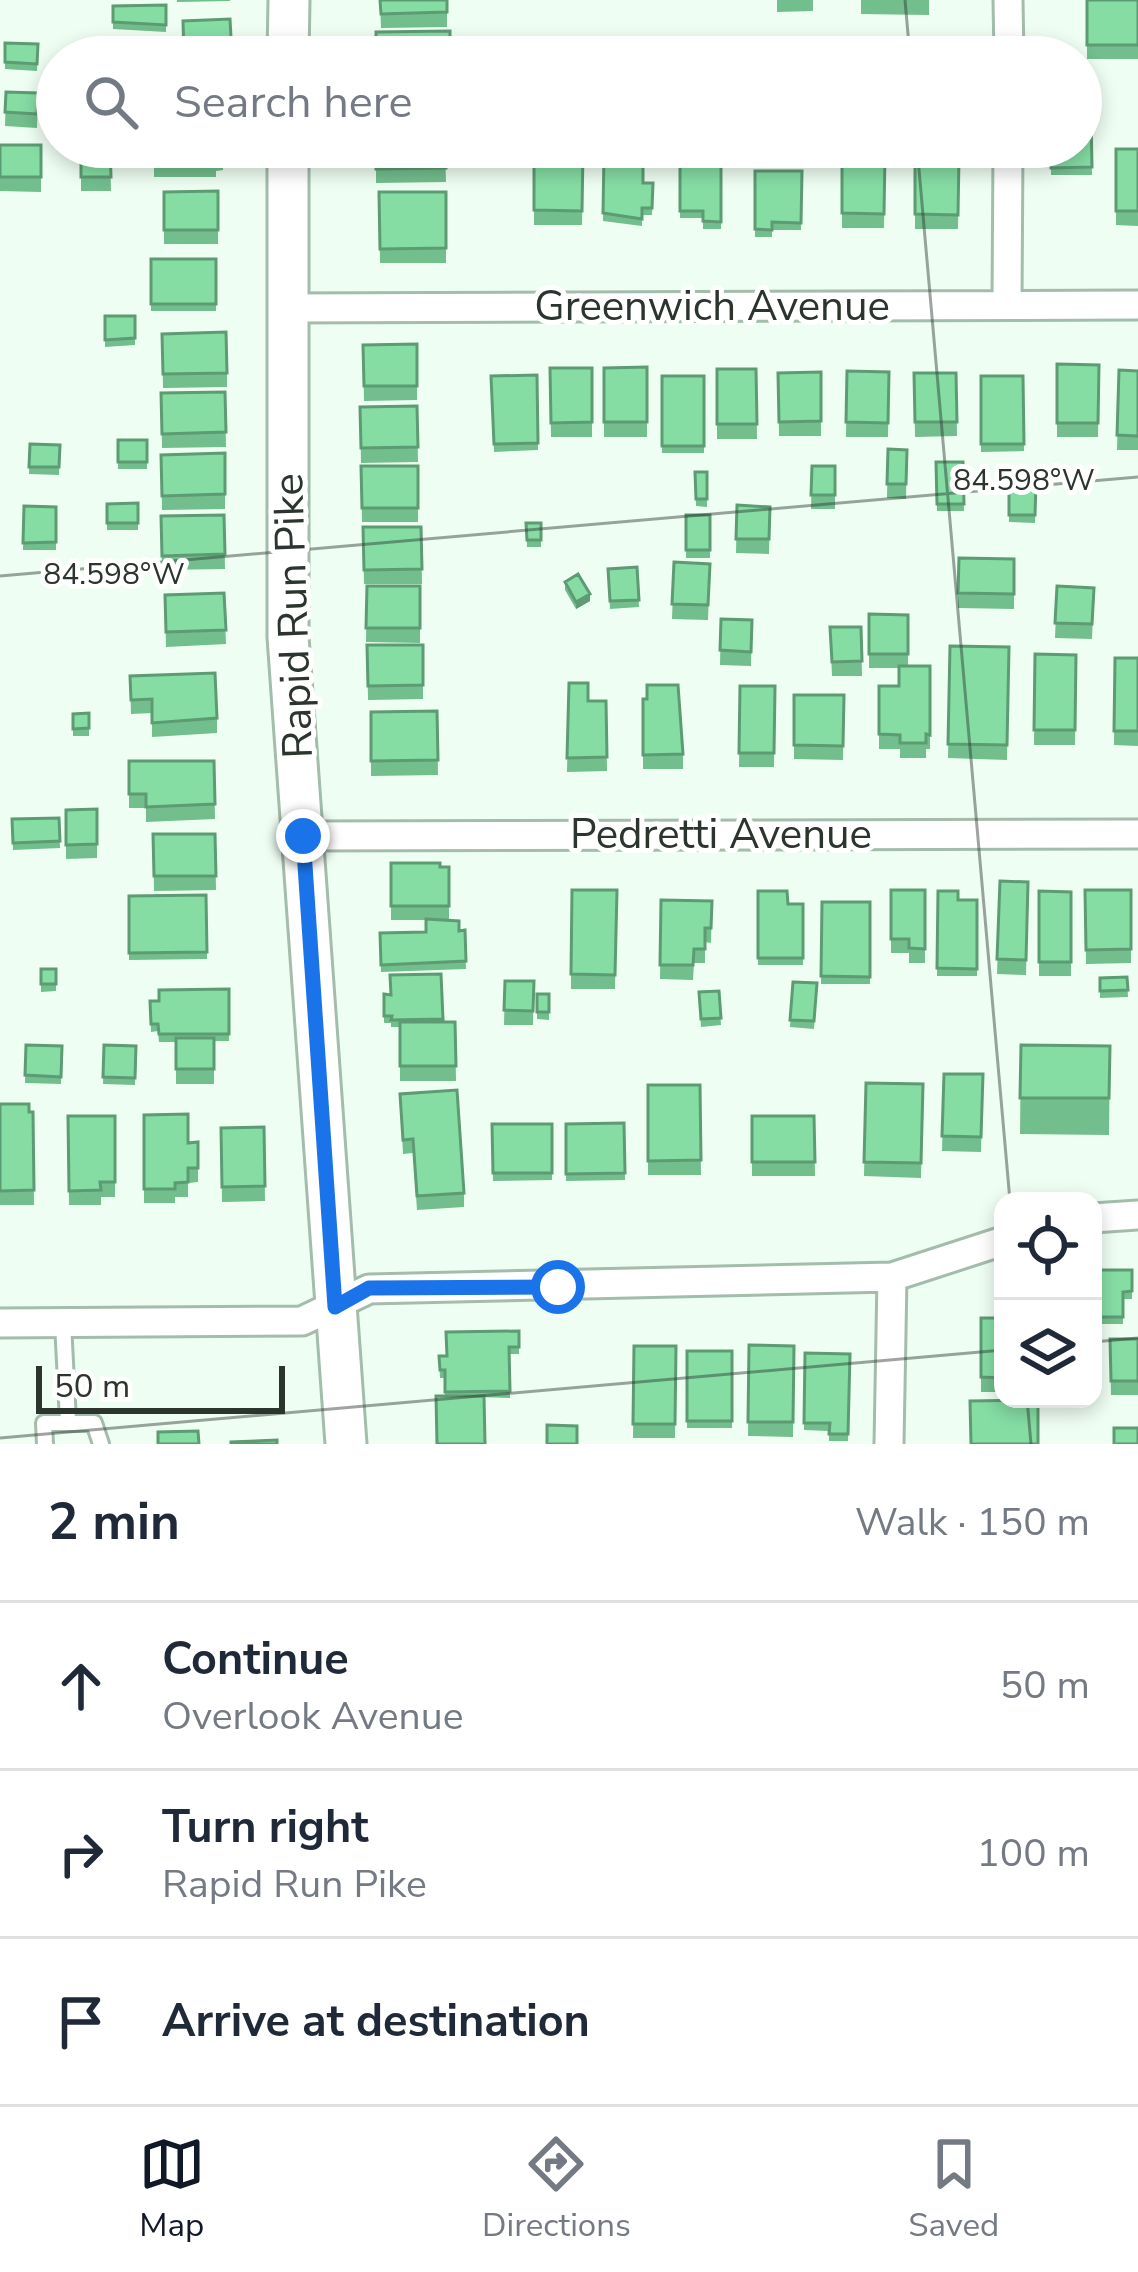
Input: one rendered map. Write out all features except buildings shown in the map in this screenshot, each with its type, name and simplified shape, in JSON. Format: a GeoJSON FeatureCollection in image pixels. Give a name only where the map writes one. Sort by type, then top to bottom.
{"type":"FeatureCollection","features":[{"type":"Feature","properties":{"kind":"street"},"geometry":{"type":"LineString","coordinates":[[288,36],[289,0]]}},
{"type":"Feature","properties":{"kind":"street"},"geometry":{"type":"LineString","coordinates":[[1008,0],[1009,36]]}},
{"type":"Feature","properties":{"kind":"street","name":"Rapid Run Pike"},"geometry":{"type":"LineString","coordinates":[[288,168],[285,559],[346,1444]]}},
{"type":"Feature","properties":{"kind":"street"},"geometry":{"type":"LineString","coordinates":[[1007,304],[1008,168]]}},
{"type":"Feature","properties":{"kind":"street","name":"Greenwich Avenue"},"geometry":{"type":"LineString","coordinates":[[286,308],[1138,304]]}},
{"type":"Feature","properties":{"kind":"street","name":"Pedretti Avenue"},"geometry":{"type":"LineString","coordinates":[[303,836],[1138,834]]}},
{"type":"Feature","properties":{"kind":"street"},"geometry":{"type":"LineString","coordinates":[[1102,1217],[1138,1215]]}},
{"type":"Feature","properties":{"kind":"street"},"geometry":{"type":"LineString","coordinates":[[0,1323],[302,1321],[369,1288],[892,1277],[994,1244]]}},
{"type":"Feature","properties":{"kind":"street"},"geometry":{"type":"LineString","coordinates":[[889,1444],[892,1277]]}},
{"type":"Feature","properties":{"kind":"lane"},"geometry":{"type":"LineString","coordinates":[[63,1323],[68,1421]]}},
{"type":"Feature","properties":{"kind":"lane"},"geometry":{"type":"LineString","coordinates":[[46,1444],[44,1423],[68,1421],[94,1423],[101,1444]]}},
{"type":"Feature","properties":{"kind":"route"},"geometry":{"type":"LineString","coordinates":[[303,836],[335,1307],[369,1288],[558,1287]]}}]}
